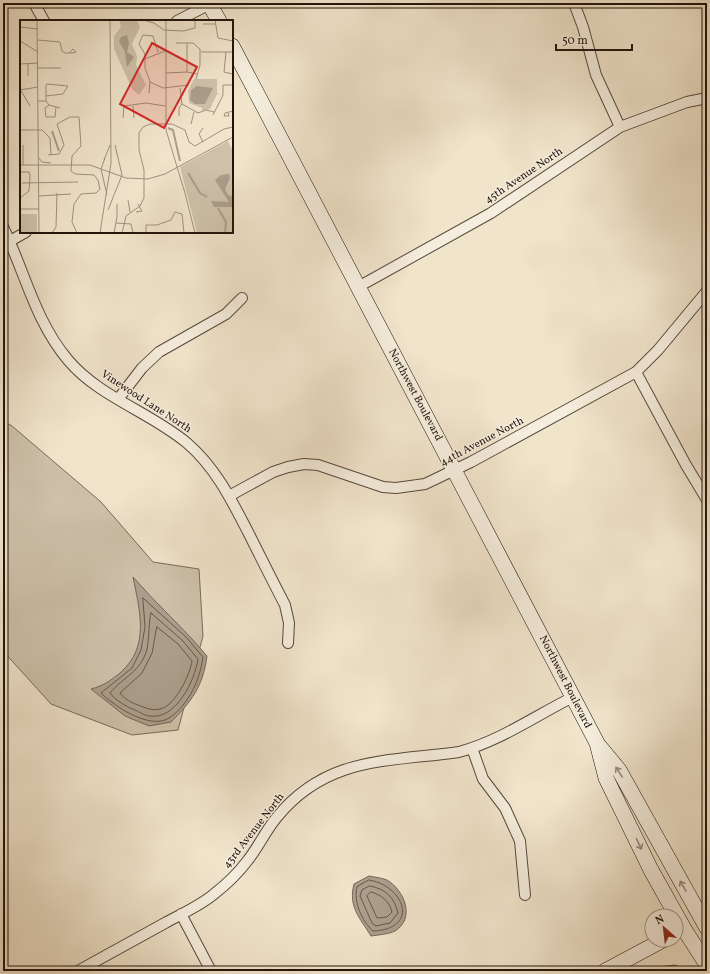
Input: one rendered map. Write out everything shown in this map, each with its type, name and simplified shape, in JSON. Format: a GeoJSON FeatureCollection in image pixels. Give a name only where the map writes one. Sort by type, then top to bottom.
{"type":"FeatureCollection","features":[{"type":"Feature","properties":{"kind":"main road"},"geometry":{"type":"LineString","coordinates":[[209,4],[217,20]]}},
{"type":"Feature","properties":{"kind":"main road","name":"Northwest Boulevard"},"geometry":{"type":"LineString","coordinates":[[233,48],[573,697],[596,743],[606,778],[669,908]]}},
{"type":"Feature","properties":{"kind":"main road","name":"Northwest Boulevard"},"geometry":{"type":"LineString","coordinates":[[596,743],[619,770],[705,921]]}},
{"type":"Feature","properties":{"kind":"main road"},"geometry":{"type":"LineString","coordinates":[[684,929],[705,921]]}},
{"type":"Feature","properties":{"kind":"main road","name":"Northwest Boulevard"},"geometry":{"type":"LineString","coordinates":[[684,936],[707,965]]}},
{"type":"Feature","properties":{"kind":"main road"},"geometry":{"type":"LineString","coordinates":[[605,971],[648,948]]}},
{"type":"Feature","properties":{"kind":"street"},"geometry":{"type":"LineString","coordinates":[[34,3],[43,20]]}},
{"type":"Feature","properties":{"kind":"street"},"geometry":{"type":"LineString","coordinates":[[574,3],[583,27],[596,75],[620,127]]}},
{"type":"Feature","properties":{"kind":"street"},"geometry":{"type":"LineString","coordinates":[[179,20],[209,4]]}},
{"type":"Feature","properties":{"kind":"street","name":"45th Avenue North"},"geometry":{"type":"LineString","coordinates":[[358,286],[491,213],[620,127],[686,102],[707,98]]}},
{"type":"Feature","properties":{"kind":"street","name":"Vinewood Lane North"},"geometry":{"type":"LineString","coordinates":[[3,227],[10,240],[39,315],[52,339],[69,361],[104,391],[118,398],[186,442],[202,457],[229,496],[285,605],[289,623],[288,643]]}},
{"type":"Feature","properties":{"kind":"street"},"geometry":{"type":"LineString","coordinates":[[10,240],[24,233]]}},
{"type":"Feature","properties":{"kind":"street","name":"44th Avenue North"},"geometry":{"type":"LineString","coordinates":[[229,496],[273,472],[304,464],[318,465],[383,487],[396,488],[425,484],[455,470],[636,372],[654,355],[707,291]]}},
{"type":"Feature","properties":{"kind":"street"},"geometry":{"type":"LineString","coordinates":[[118,398],[142,368],[159,352],[226,314],[242,298]]}},
{"type":"Feature","properties":{"kind":"street"},"geometry":{"type":"LineString","coordinates":[[636,372],[686,465],[707,500]]}},
{"type":"Feature","properties":{"kind":"street","name":"43rd Avenue North"},"geometry":{"type":"LineString","coordinates":[[78,971],[213,895],[232,878],[248,860],[276,818],[293,799],[314,784],[336,772],[361,764],[453,753],[472,748],[503,735],[573,697]]}},
{"type":"Feature","properties":{"kind":"street"},"geometry":{"type":"LineString","coordinates":[[472,748],[483,779],[505,808],[520,841],[525,895]]}},
{"type":"Feature","properties":{"kind":"street"},"geometry":{"type":"LineString","coordinates":[[180,914],[211,971]]}},
{"type":"Feature","properties":{"kind":"shaded area"},"geometry":{"type":"Polygon","coordinates":[[[3,421],[12,426],[101,502],[153,562],[199,569],[203,636],[178,730],[132,735],[51,704],[3,651],[3,421]]]}},
{"type":"Feature","properties":{"kind":"water"},"geometry":{"type":"Polygon","coordinates":[[[133,577],[207,656],[203,676],[191,700],[171,722],[149,726],[125,716],[91,689],[106,683],[120,673],[136,652],[139,640],[140,616],[133,577]]]}},
{"type":"Feature","properties":{"kind":"water"},"geometry":{"type":"Polygon","coordinates":[[[369,876],[387,880],[403,897],[406,912],[405,919],[395,931],[387,934],[371,936],[356,912],[353,899],[354,884],[369,876]]]}},
{"type":"Feature","properties":{"kind":"water"},"geometry":{"type":"Polygon","coordinates":[[[675,965],[687,971],[656,971],[666,966],[675,965]]]}}]}
